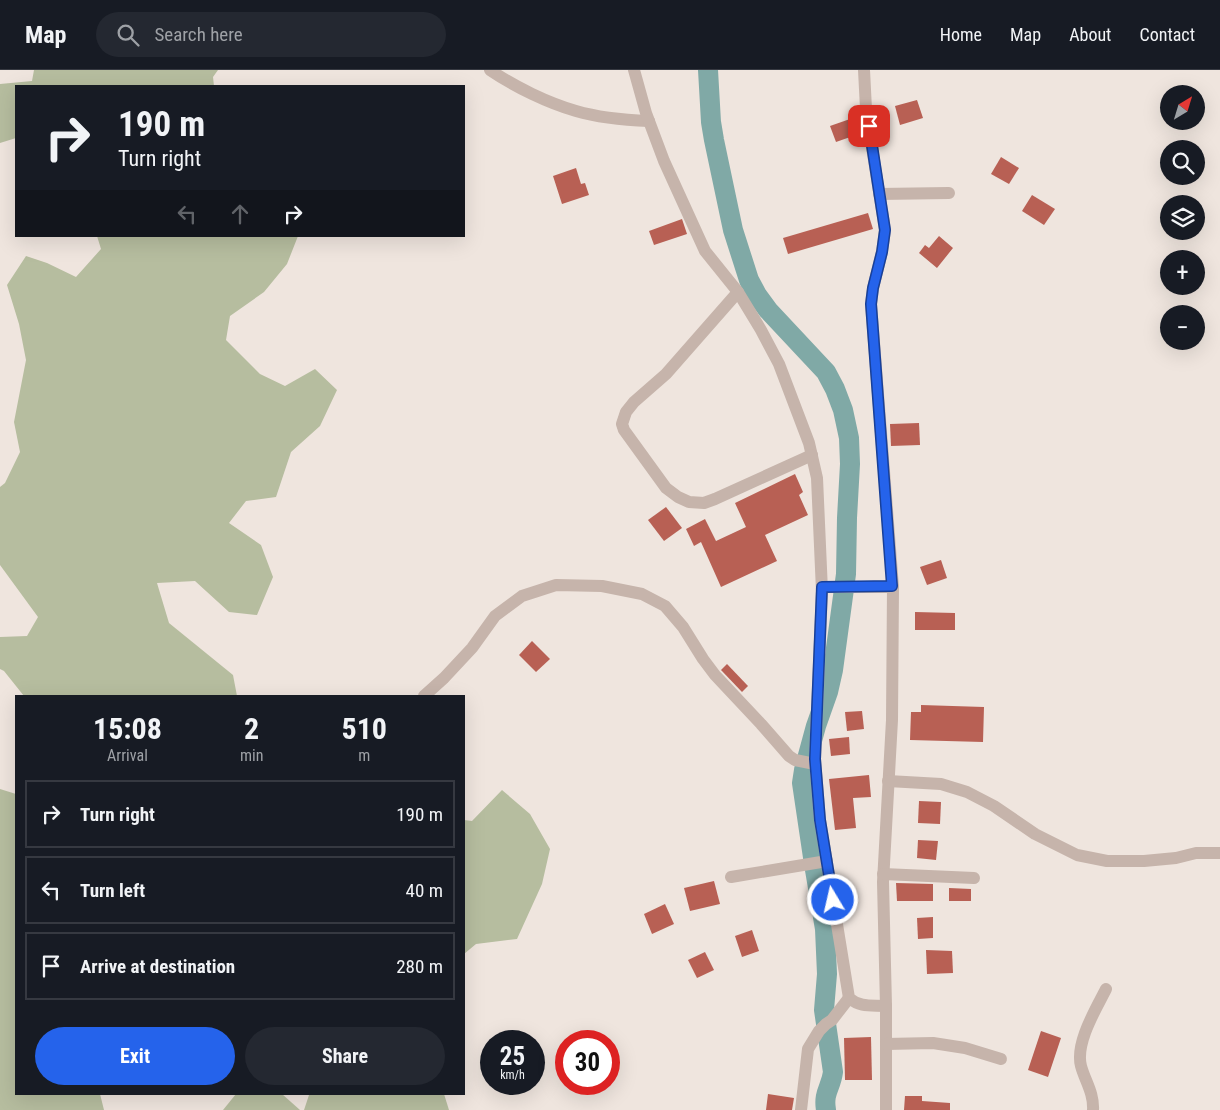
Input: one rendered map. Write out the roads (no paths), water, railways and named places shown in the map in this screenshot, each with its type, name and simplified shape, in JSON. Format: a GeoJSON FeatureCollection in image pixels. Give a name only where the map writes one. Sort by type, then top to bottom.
{"type":"FeatureCollection","features":[{"type":"Feature","properties":{"kind":"street"},"geometry":{"type":"LineString","coordinates":[[490,70],[536,96],[575,111],[597,116],[649,122]]}},
{"type":"Feature","properties":{"kind":"street"},"geometry":{"type":"LineString","coordinates":[[634,70],[649,122],[664,161],[705,251],[738,292],[761,330],[779,364],[809,443],[817,478],[822,587],[815,764],[820,820],[849,998],[861,1005],[886,1006]]}},
{"type":"Feature","properties":{"kind":"street"},"geometry":{"type":"LineString","coordinates":[[864,70],[866,109],[885,230],[871,304],[892,586],[892,720],[883,874],[886,1110]]}},
{"type":"Feature","properties":{"kind":"street"},"geometry":{"type":"LineString","coordinates":[[879,194],[949,193]]}},
{"type":"Feature","properties":{"kind":"street"},"geometry":{"type":"LineString","coordinates":[[738,292],[666,374],[634,402],[626,412],[622,424],[624,430],[666,488],[689,502],[698,503],[715,500],[812,455]]}},
{"type":"Feature","properties":{"kind":"street"},"geometry":{"type":"LineString","coordinates":[[425,695],[472,648],[495,616],[522,596],[556,585],[602,586],[642,594],[665,606],[683,627],[715,675],[789,756],[795,760],[815,764]]}},
{"type":"Feature","properties":{"kind":"street"},"geometry":{"type":"LineString","coordinates":[[822,587],[892,586]]}},
{"type":"Feature","properties":{"kind":"street"},"geometry":{"type":"LineString","coordinates":[[888,781],[941,784],[967,792],[994,806],[1035,834],[1077,855],[1107,861],[1144,861],[1176,858],[1196,853],[1220,853]]}},
{"type":"Feature","properties":{"kind":"street"},"geometry":{"type":"LineString","coordinates":[[731,877],[827,861]]}},
{"type":"Feature","properties":{"kind":"street"},"geometry":{"type":"LineString","coordinates":[[883,874],[974,878]]}},
{"type":"Feature","properties":{"kind":"street"},"geometry":{"type":"LineString","coordinates":[[1093,1110],[1092,1095],[1080,1062],[1081,1048],[1087,1027],[1106,989]]}},
{"type":"Feature","properties":{"kind":"street"},"geometry":{"type":"LineString","coordinates":[[801,1110],[808,1049],[819,1031],[832,1020],[849,998]]}},
{"type":"Feature","properties":{"kind":"street"},"geometry":{"type":"LineString","coordinates":[[886,1044],[933,1043],[965,1048],[1001,1059]]}},
{"type":"Feature","properties":{"kind":"waterway"},"geometry":{"type":"LineString","coordinates":[[708,70],[714,140],[733,230],[749,280],[768,310],[826,372],[843,410],[849,438],[850,464],[846,574],[833,670],[828,692],[816,726],[802,783],[825,929],[827,974],[824,1010],[833,1072],[826,1094],[826,1110]]}}]}
